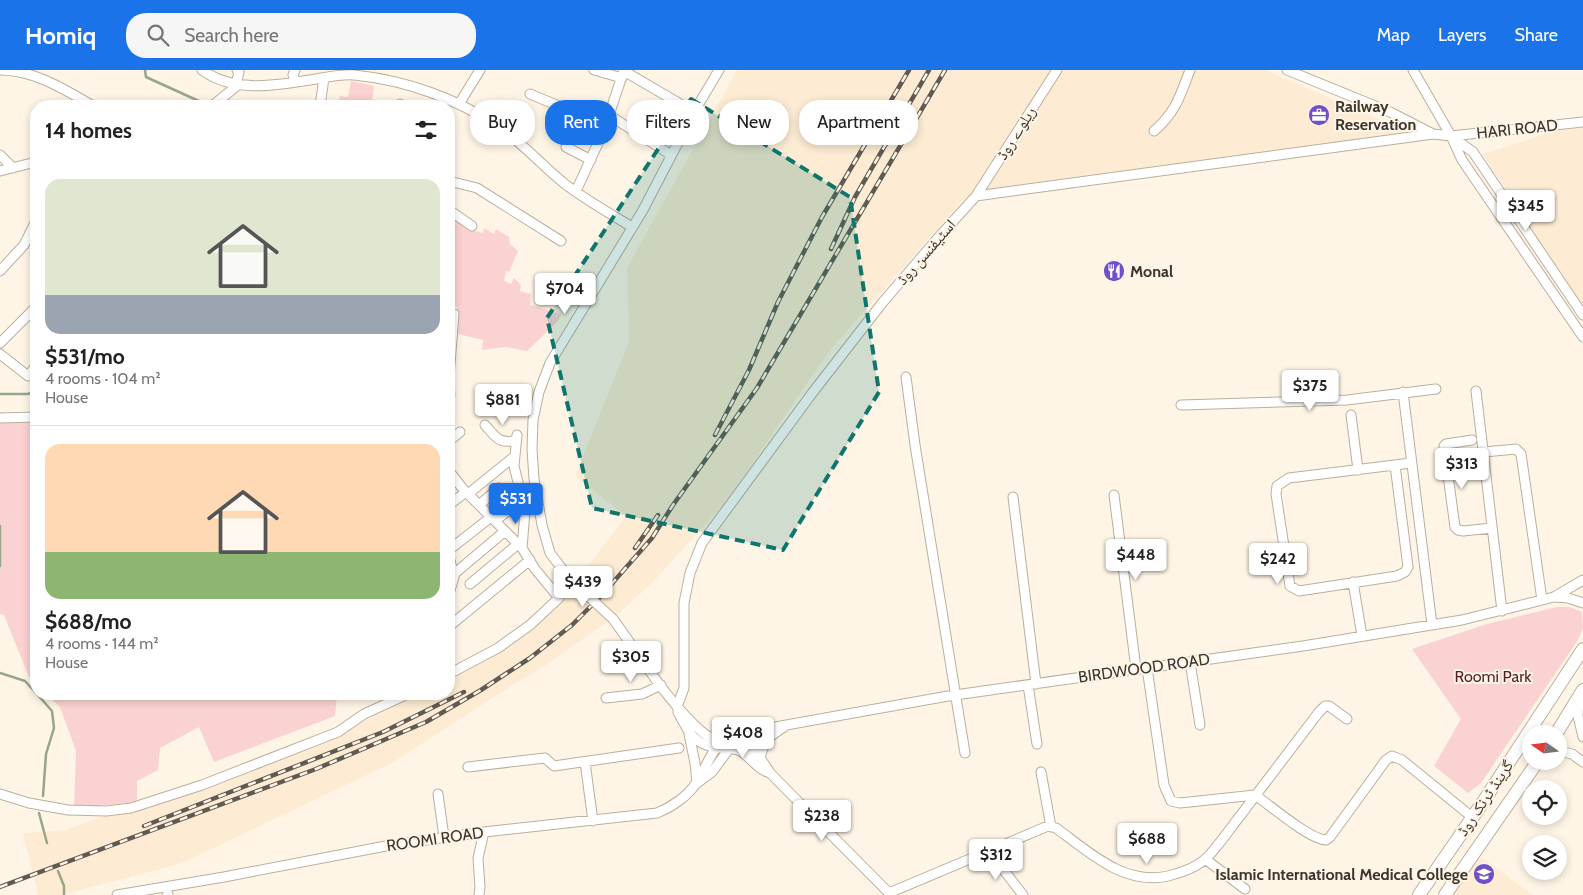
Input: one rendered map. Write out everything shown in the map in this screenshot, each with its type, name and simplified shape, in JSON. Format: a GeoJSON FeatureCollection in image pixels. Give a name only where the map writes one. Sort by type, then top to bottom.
{"type":"FeatureCollection","features":[{"type":"Feature","properties":{"kind":"highway","name":"گرینڈ ٹرنک روڈ"},"geometry":{"type":"LineString","coordinates":[[1419,895],[1582,650]]}},
{"type":"Feature","properties":{"kind":"highway"},"geometry":{"type":"LineString","coordinates":[[1561,725],[1581,693]]}},
{"type":"Feature","properties":{"kind":"highway","name":"گرینڈ ٹرنک روڈ"},"geometry":{"type":"LineString","coordinates":[[1445,895],[1532,770]]}},
{"type":"Feature","properties":{"kind":"street"},"geometry":{"type":"LineString","coordinates":[[0,70],[32,74],[82,100]]}},
{"type":"Feature","properties":{"kind":"street"},"geometry":{"type":"LineString","coordinates":[[202,70],[237,85],[282,84],[351,75],[377,78],[427,90],[450,100]]}},
{"type":"Feature","properties":{"kind":"street"},"geometry":{"type":"LineString","coordinates":[[220,100],[237,85],[237,70]]}},
{"type":"Feature","properties":{"kind":"street"},"geometry":{"type":"LineString","coordinates":[[295,70],[293,75],[295,82]]}},
{"type":"Feature","properties":{"kind":"street"},"geometry":{"type":"LineString","coordinates":[[371,70],[377,78]]}},
{"type":"Feature","properties":{"kind":"street"},"geometry":{"type":"LineString","coordinates":[[459,104],[480,70]]}},
{"type":"Feature","properties":{"kind":"street"},"geometry":{"type":"LineString","coordinates":[[594,70],[623,73],[672,100]]}},
{"type":"Feature","properties":{"kind":"street"},"geometry":{"type":"LineString","coordinates":[[701,100],[719,70]]}},
{"type":"Feature","properties":{"kind":"street","name":"ریلوے روڈ"},"geometry":{"type":"LineString","coordinates":[[976,196],[1057,70]]}},
{"type":"Feature","properties":{"kind":"street"},"geometry":{"type":"LineString","coordinates":[[1154,131],[1167,120],[1175,107],[1190,70]]}},
{"type":"Feature","properties":{"kind":"street"},"geometry":{"type":"LineString","coordinates":[[1287,70],[1390,112],[1433,134]]}},
{"type":"Feature","properties":{"kind":"street"},"geometry":{"type":"LineString","coordinates":[[1413,70],[1451,136],[1462,160],[1582,333]]}},
{"type":"Feature","properties":{"kind":"street"},"geometry":{"type":"LineString","coordinates":[[614,100],[623,73]]}},
{"type":"Feature","properties":{"kind":"street"},"geometry":{"type":"LineString","coordinates":[[321,100],[324,78]]}},
{"type":"Feature","properties":{"kind":"street"},"geometry":{"type":"LineString","coordinates":[[530,94],[545,101]]}},
{"type":"Feature","properties":{"kind":"street"},"geometry":{"type":"LineString","coordinates":[[455,102],[499,127],[576,191],[632,227]]}},
{"type":"Feature","properties":{"kind":"street","name":"HARI ROAD"},"geometry":{"type":"LineString","coordinates":[[1433,134],[1451,136],[1583,122]]}},
{"type":"Feature","properties":{"kind":"street"},"geometry":{"type":"LineString","coordinates":[[617,124],[671,155]]}},
{"type":"Feature","properties":{"kind":"street"},"geometry":{"type":"LineString","coordinates":[[976,196],[1433,134]]}},
{"type":"Feature","properties":{"kind":"street"},"geometry":{"type":"LineString","coordinates":[[1451,136],[1473,152],[1583,315]]}},
{"type":"Feature","properties":{"kind":"street"},"geometry":{"type":"LineString","coordinates":[[576,191],[597,145]]}},
{"type":"Feature","properties":{"kind":"street"},"geometry":{"type":"LineString","coordinates":[[676,145],[643,210],[550,363],[539,392],[533,420],[534,479],[542,525],[550,554],[570,579],[613,619],[677,707],[701,732],[719,744]]}},
{"type":"Feature","properties":{"kind":"street"},"geometry":{"type":"LineString","coordinates":[[566,147],[591,160]]}},
{"type":"Feature","properties":{"kind":"street"},"geometry":{"type":"LineString","coordinates":[[0,155],[13,168]]}},
{"type":"Feature","properties":{"kind":"street"},"geometry":{"type":"LineString","coordinates":[[0,171],[30,164]]}},
{"type":"Feature","properties":{"kind":"street"},"geometry":{"type":"LineString","coordinates":[[455,182],[477,188],[561,241]]}},
{"type":"Feature","properties":{"kind":"street","name":"اسٹیفنسن روڈ"},"geometry":{"type":"LineString","coordinates":[[677,707],[684,688],[684,602],[690,573],[702,543],[813,392],[883,302],[936,239],[976,196]]}},
{"type":"Feature","properties":{"kind":"street"},"geometry":{"type":"LineString","coordinates":[[455,214],[472,226]]}},
{"type":"Feature","properties":{"kind":"street"},"geometry":{"type":"LineString","coordinates":[[0,271],[24,245],[30,233]]}},
{"type":"Feature","properties":{"kind":"street"},"geometry":{"type":"LineString","coordinates":[[0,343],[30,312]]}},
{"type":"Feature","properties":{"kind":"street"},"geometry":{"type":"LineString","coordinates":[[0,354],[28,376],[30,374]]}},
{"type":"Feature","properties":{"kind":"street"},"geometry":{"type":"LineString","coordinates":[[906,376],[915,445],[965,753]]}},
{"type":"Feature","properties":{"kind":"street"},"geometry":{"type":"LineString","coordinates":[[1181,405],[1347,400],[1436,389]]}},
{"type":"Feature","properties":{"kind":"street"},"geometry":{"type":"LineString","coordinates":[[1476,391],[1502,611]]}},
{"type":"Feature","properties":{"kind":"street"},"geometry":{"type":"LineString","coordinates":[[1402,392],[1432,625]]}},
{"type":"Feature","properties":{"kind":"street"},"geometry":{"type":"LineString","coordinates":[[1351,415],[1358,470]]}},
{"type":"Feature","properties":{"kind":"street"},"geometry":{"type":"LineString","coordinates":[[0,418],[30,416]]}},
{"type":"Feature","properties":{"kind":"street"},"geometry":{"type":"LineString","coordinates":[[470,584],[520,546],[525,512],[514,466],[516,438],[504,442],[499,440],[485,425]]}},
{"type":"Feature","properties":{"kind":"street"},"geometry":{"type":"LineString","coordinates":[[455,436],[460,432]]}},
{"type":"Feature","properties":{"kind":"street"},"geometry":{"type":"LineString","coordinates":[[1472,440],[1446,444],[1444,446],[1456,528],[1462,531],[1492,528]]}},
{"type":"Feature","properties":{"kind":"street"},"geometry":{"type":"LineString","coordinates":[[1484,452],[1516,449],[1522,454],[1542,600]]}},
{"type":"Feature","properties":{"kind":"street"},"geometry":{"type":"LineString","coordinates":[[455,501],[514,456]]}},
{"type":"Feature","properties":{"kind":"street"},"geometry":{"type":"LineString","coordinates":[[1395,465],[1408,567],[1405,572],[1396,576],[1298,591],[1290,586],[1276,494],[1277,486],[1289,478],[1411,463]]}},
{"type":"Feature","properties":{"kind":"street"},"geometry":{"type":"LineString","coordinates":[[455,478],[467,493],[520,546],[559,598],[530,625],[498,648],[455,671]]}},
{"type":"Feature","properties":{"kind":"street"},"geometry":{"type":"LineString","coordinates":[[479,505],[499,488]]}},
{"type":"Feature","properties":{"kind":"street"},"geometry":{"type":"LineString","coordinates":[[1114,495],[1136,669]]}},
{"type":"Feature","properties":{"kind":"street"},"geometry":{"type":"LineString","coordinates":[[1013,497],[1032,684],[1036,744]]}},
{"type":"Feature","properties":{"kind":"street"},"geometry":{"type":"LineString","coordinates":[[455,546],[522,500]]}},
{"type":"Feature","properties":{"kind":"street"},"geometry":{"type":"LineString","coordinates":[[455,573],[505,531]]}},
{"type":"Feature","properties":{"kind":"street"},"geometry":{"type":"LineString","coordinates":[[455,622],[530,560]]}},
{"type":"Feature","properties":{"kind":"street"},"geometry":{"type":"LineString","coordinates":[[1554,597],[1583,580]]}},
{"type":"Feature","properties":{"kind":"street"},"geometry":{"type":"LineString","coordinates":[[1353,582],[1362,636]]}},
{"type":"Feature","properties":{"kind":"street","name":"BIRDWOOD ROAD"},"geometry":{"type":"LineString","coordinates":[[719,744],[731,735],[788,724],[956,695],[1432,625],[1502,611],[1554,597],[1568,598],[1583,603]]}},
{"type":"Feature","properties":{"kind":"street"},"geometry":{"type":"LineString","coordinates":[[1568,598],[1583,610]]}},
{"type":"Feature","properties":{"kind":"street"},"geometry":{"type":"LineString","coordinates":[[1190,662],[1200,725]]}},
{"type":"Feature","properties":{"kind":"street"},"geometry":{"type":"LineString","coordinates":[[1147,668],[1164,785],[1172,801],[1180,803],[1255,795],[1299,827],[1317,838],[1326,840],[1386,760],[1396,756],[1472,817]]}},
{"type":"Feature","properties":{"kind":"street"},"geometry":{"type":"LineString","coordinates":[[606,698],[642,694],[661,685]]}},
{"type":"Feature","properties":{"kind":"street"},"geometry":{"type":"LineString","coordinates":[[1581,693],[1578,716],[1583,737]]}},
{"type":"Feature","properties":{"kind":"street"},"geometry":{"type":"LineString","coordinates":[[0,794],[29,803],[68,810],[106,811],[131,808],[202,785],[338,732],[364,714],[395,700]]}},
{"type":"Feature","properties":{"kind":"street"},"geometry":{"type":"LineString","coordinates":[[688,733],[697,740],[732,746],[747,746],[770,773],[890,894],[1048,826],[1056,828],[1110,867],[1132,876],[1158,878],[1181,873],[1205,859],[1221,841],[1319,712],[1326,706],[1329,706],[1347,719]]}},
{"type":"Feature","properties":{"kind":"street"},"geometry":{"type":"LineString","coordinates":[[677,707],[688,733],[697,783],[712,772],[732,746],[738,733]]}},
{"type":"Feature","properties":{"kind":"street"},"geometry":{"type":"LineString","coordinates":[[760,759],[763,744],[772,734],[788,724]]}},
{"type":"Feature","properties":{"kind":"street","name":"ROOMI ROAD"},"geometry":{"type":"LineString","coordinates":[[117,895],[167,893],[391,844],[657,813],[680,801],[697,783],[705,764],[719,744]]}},
{"type":"Feature","properties":{"kind":"street"},"geometry":{"type":"LineString","coordinates":[[732,746],[742,751],[759,768],[770,773]]}},
{"type":"Feature","properties":{"kind":"street"},"geometry":{"type":"LineString","coordinates":[[468,767],[545,758],[554,766],[679,748]]}},
{"type":"Feature","properties":{"kind":"street"},"geometry":{"type":"LineString","coordinates":[[1568,753],[1583,762]]}},
{"type":"Feature","properties":{"kind":"street"},"geometry":{"type":"LineString","coordinates":[[585,762],[593,821]]}},
{"type":"Feature","properties":{"kind":"street"},"geometry":{"type":"LineString","coordinates":[[1041,772],[1051,827]]}},
{"type":"Feature","properties":{"kind":"street"},"geometry":{"type":"LineString","coordinates":[[438,794],[444,838]]}},
{"type":"Feature","properties":{"kind":"street"},"geometry":{"type":"LineString","coordinates":[[479,895],[478,858],[484,832]]}},
{"type":"Feature","properties":{"kind":"street"},"geometry":{"type":"LineString","coordinates":[[990,851],[1023,895]]}},
{"type":"Feature","properties":{"kind":"street"},"geometry":{"type":"LineString","coordinates":[[1205,859],[1245,889]]}},
{"type":"Feature","properties":{"kind":"highlighted area"},"geometry":{"type":"Polygon","coordinates":[[[691,99],[850,197],[879,392],[783,550],[592,508],[547,318],[691,99]]]}},
{"type":"Feature","properties":{"kind":"shaded area"},"geometry":{"type":"Polygon","coordinates":[[[737,70],[1265,70],[1408,132],[1057,191],[963,200],[830,350],[725,503],[651,584],[616,616],[540,669],[392,763],[180,864],[61,895],[38,895],[23,833],[66,830],[352,726],[408,700],[455,700],[455,677],[553,611],[626,516],[575,476],[629,342],[627,268],[695,145],[709,145],[709,120],[719,102],[719,145],[789,145],[789,100],[720,100],[737,70]]]}},
{"type":"Feature","properties":{"kind":"shaded area"},"geometry":{"type":"Polygon","coordinates":[[[1583,122],[1583,310],[1483,154],[1583,122]]]}},
{"type":"Feature","properties":{"kind":"shaded area","name":"Islamic International Medical College"},"geometry":{"type":"Polygon","coordinates":[[[1477,854],[1533,895],[1449,895],[1477,854]]]}},
{"type":"Feature","properties":{"kind":"green space"},"geometry":{"type":"Polygon","coordinates":[[[351,81],[374,86],[372,100],[339,100],[340,96],[348,97],[351,81]]]}},
{"type":"Feature","properties":{"kind":"green space"},"geometry":{"type":"Polygon","coordinates":[[[455,218],[473,230],[483,233],[484,228],[494,234],[496,229],[509,237],[510,244],[518,251],[509,272],[506,271],[504,281],[511,284],[514,278],[521,285],[520,291],[531,294],[530,305],[561,314],[559,320],[527,351],[505,347],[482,350],[483,340],[455,333],[457,307],[455,307],[455,218]]]}},
{"type":"Feature","properties":{"kind":"green space"},"geometry":{"type":"Polygon","coordinates":[[[0,412],[8,414],[30,412],[30,678],[4,615],[0,614],[0,412]]]}},
{"type":"Feature","properties":{"kind":"green space","name":"Roomi Park"},"geometry":{"type":"Polygon","coordinates":[[[1557,607],[1570,607],[1582,612],[1583,628],[1578,640],[1481,783],[1468,793],[1434,766],[1461,719],[1412,649],[1487,624],[1557,607]]]}},
{"type":"Feature","properties":{"kind":"green space"},"geometry":{"type":"Polygon","coordinates":[[[52,700],[336,700],[335,716],[214,762],[199,727],[160,748],[158,770],[137,781],[137,802],[74,808],[76,751],[60,707],[52,700]]]}},
{"type":"Feature","properties":{"kind":"waterway"},"geometry":{"type":"LineString","coordinates":[[145,70],[146,77],[197,100]]}},
{"type":"Feature","properties":{"kind":"waterway"},"geometry":{"type":"LineString","coordinates":[[0,394],[30,393]]}},
{"type":"Feature","properties":{"kind":"waterway"},"geometry":{"type":"LineString","coordinates":[[0,526],[0,566]]}},
{"type":"Feature","properties":{"kind":"waterway"},"geometry":{"type":"LineString","coordinates":[[0,673],[25,681],[30,686]]}},
{"type":"Feature","properties":{"kind":"waterway"},"geometry":{"type":"LineString","coordinates":[[42,700],[52,711],[54,728],[46,754],[43,796]]}},
{"type":"Feature","properties":{"kind":"waterway"},"geometry":{"type":"LineString","coordinates":[[39,813],[47,843]]}},
{"type":"Feature","properties":{"kind":"waterway"},"geometry":{"type":"LineString","coordinates":[[58,871],[64,886],[64,895]]}},
{"type":"Feature","properties":{"kind":"railway"},"geometry":{"type":"LineString","coordinates":[[715,435],[749,370],[778,302],[822,217],[909,70]]}},
{"type":"Feature","properties":{"kind":"railway"},"geometry":{"type":"LineString","coordinates":[[831,249],[855,197],[929,70]]}},
{"type":"Feature","properties":{"kind":"railway"},"geometry":{"type":"LineString","coordinates":[[0,887],[316,769],[426,722],[481,690],[530,658],[572,625],[601,596],[652,538],[673,505],[757,388],[945,70]]}},
{"type":"Feature","properties":{"kind":"railway"},"geometry":{"type":"LineString","coordinates":[[635,548],[658,515]]}},
{"type":"Feature","properties":{"kind":"railway"},"geometry":{"type":"LineString","coordinates":[[455,696],[464,692]]}},
{"type":"Feature","properties":{"kind":"railway"},"geometry":{"type":"LineString","coordinates":[[144,826],[383,732],[448,700]]}},
{"type":"Feature","properties":{"kind":"place","name":"Railway Reservation"},"geometry":{"type":"Point","coordinates":[1319,115]}},
{"type":"Feature","properties":{"kind":"place","name":"Monal"},"geometry":{"type":"Point","coordinates":[1114,271]}},
{"type":"Feature","properties":{"kind":"place","name":"Islamic International Medical College"},"geometry":{"type":"Point","coordinates":[1484,874]}}]}
